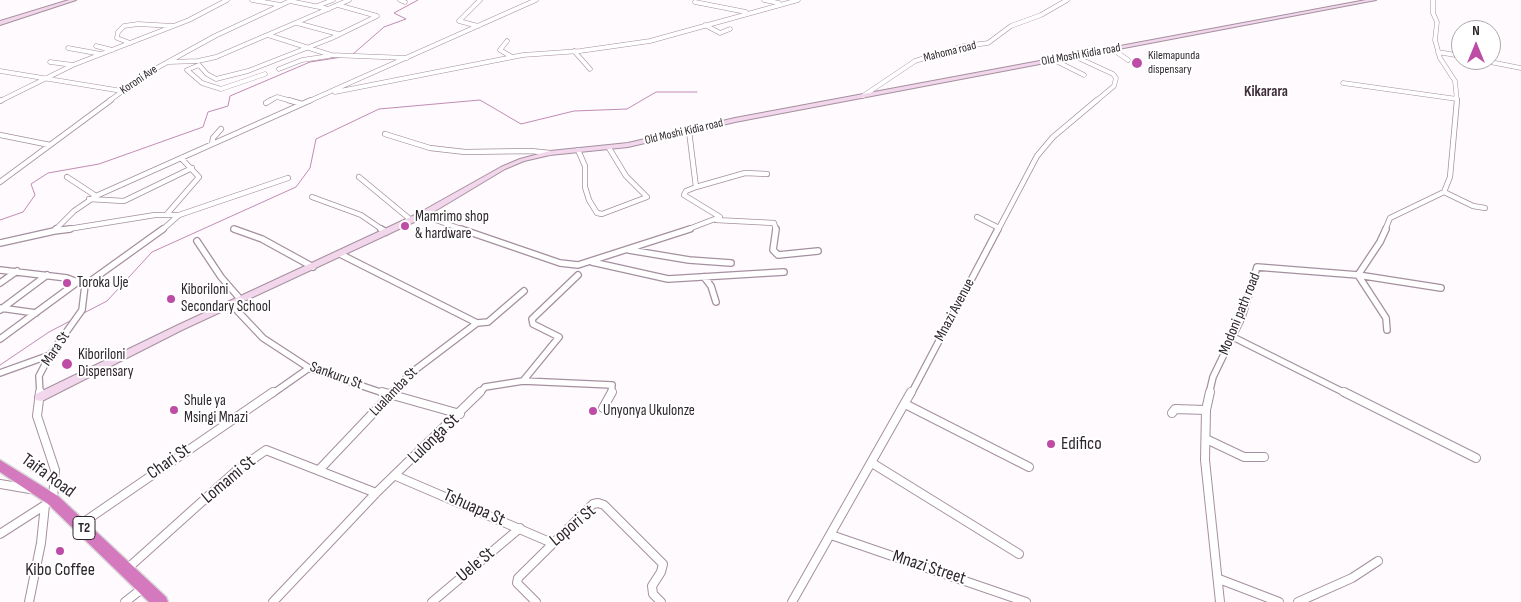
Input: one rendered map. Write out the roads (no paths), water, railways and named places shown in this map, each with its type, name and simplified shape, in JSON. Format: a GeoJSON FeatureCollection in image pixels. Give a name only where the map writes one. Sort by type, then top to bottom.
{"type":"FeatureCollection","features":[{"type":"Feature","properties":{"kind":"highway","name":"Taifa Road"},"geometry":{"type":"LineString","coordinates":[[0,465],[81,524],[160,602]]}},
{"type":"Feature","properties":{"kind":"street"},"geometry":{"type":"LineString","coordinates":[[0,23],[74,0]]}},
{"type":"Feature","properties":{"kind":"street"},"geometry":{"type":"LineString","coordinates":[[0,101],[73,65],[176,26],[227,0]]}},
{"type":"Feature","properties":{"kind":"street"},"geometry":{"type":"LineString","coordinates":[[252,0],[281,5]]}},
{"type":"Feature","properties":{"kind":"street"},"geometry":{"type":"LineString","coordinates":[[291,0],[330,9]]}},
{"type":"Feature","properties":{"kind":"street","name":"Koroni Ave"},"geometry":{"type":"LineString","coordinates":[[0,182],[122,91],[167,62],[215,36],[291,0]]}},
{"type":"Feature","properties":{"kind":"street"},"geometry":{"type":"LineString","coordinates":[[316,6],[333,0]]}},
{"type":"Feature","properties":{"kind":"street"},"geometry":{"type":"LineString","coordinates":[[167,62],[198,61],[216,57],[349,0]]}},
{"type":"Feature","properties":{"kind":"street"},"geometry":{"type":"LineString","coordinates":[[400,0],[405,2]]}},
{"type":"Feature","properties":{"kind":"street"},"geometry":{"type":"LineString","coordinates":[[478,26],[459,21],[480,0]]}},
{"type":"Feature","properties":{"kind":"street"},"geometry":{"type":"LineString","coordinates":[[54,231],[89,199],[536,0]]}},
{"type":"Feature","properties":{"kind":"street"},"geometry":{"type":"LineString","coordinates":[[764,0],[781,4]]}},
{"type":"Feature","properties":{"kind":"street"},"geometry":{"type":"LineString","coordinates":[[328,93],[512,57],[650,41],[798,0]]}},
{"type":"Feature","properties":{"kind":"street","name":"Mahoma road"},"geometry":{"type":"LineString","coordinates":[[862,96],[915,61],[964,46],[988,43],[1011,26],[1041,15],[1067,0]]}},
{"type":"Feature","properties":{"kind":"street","name":"Old Moshi Kidia road"},"geometry":{"type":"LineString","coordinates":[[40,397],[231,304],[422,215],[510,164],[550,153],[609,148],[862,96],[1374,0]]}},
{"type":"Feature","properties":{"kind":"street"},"geometry":{"type":"LineString","coordinates":[[1358,275],[1380,242],[1390,218],[1444,192],[1450,177],[1457,99],[1455,81],[1438,52],[1435,40],[1437,22],[1432,12],[1433,0]]}},
{"type":"Feature","properties":{"kind":"street"},"geometry":{"type":"LineString","coordinates":[[695,2],[748,13]]}},
{"type":"Feature","properties":{"kind":"street"},"geometry":{"type":"LineString","coordinates":[[265,74],[238,85],[218,89],[200,82],[188,70],[199,65],[211,77],[217,79],[270,64],[275,59],[309,47],[377,16],[338,5]]}},
{"type":"Feature","properties":{"kind":"street"},"geometry":{"type":"LineString","coordinates":[[297,23],[338,34]]}},
{"type":"Feature","properties":{"kind":"street"},"geometry":{"type":"LineString","coordinates":[[130,43],[117,38],[117,34],[124,26],[138,24],[176,26]]}},
{"type":"Feature","properties":{"kind":"street"},"geometry":{"type":"LineString","coordinates":[[705,25],[719,33],[730,29]]}},
{"type":"Feature","properties":{"kind":"street"},"geometry":{"type":"LineString","coordinates":[[268,35],[309,47],[331,56]]}},
{"type":"Feature","properties":{"kind":"street"},"geometry":{"type":"LineString","coordinates":[[507,41],[500,50],[512,57]]}},
{"type":"Feature","properties":{"kind":"street"},"geometry":{"type":"LineString","coordinates":[[96,46],[112,50]]}},
{"type":"Feature","properties":{"kind":"street"},"geometry":{"type":"LineString","coordinates":[[68,48],[101,54]]}},
{"type":"Feature","properties":{"kind":"street"},"geometry":{"type":"LineString","coordinates":[[1118,48],[1118,53],[1128,60]]}},
{"type":"Feature","properties":{"kind":"street"},"geometry":{"type":"LineString","coordinates":[[574,51],[590,69]]}},
{"type":"Feature","properties":{"kind":"street"},"geometry":{"type":"LineString","coordinates":[[1438,52],[1451,54]]}},
{"type":"Feature","properties":{"kind":"street"},"geometry":{"type":"LineString","coordinates":[[279,68],[302,60],[331,56],[408,58]]}},
{"type":"Feature","properties":{"kind":"street","name":"Mnazi Avenue"},"geometry":{"type":"LineString","coordinates":[[792,602],[906,404],[1040,152],[1053,137],[1114,86],[1116,78],[1113,74],[1074,56]]}},
{"type":"Feature","properties":{"kind":"street"},"geometry":{"type":"LineString","coordinates":[[1054,60],[1084,74]]}},
{"type":"Feature","properties":{"kind":"street"},"geometry":{"type":"LineString","coordinates":[[50,62],[73,65]]}},
{"type":"Feature","properties":{"kind":"street"},"geometry":{"type":"LineString","coordinates":[[1501,64],[1521,68]]}},
{"type":"Feature","properties":{"kind":"street"},"geometry":{"type":"LineString","coordinates":[[0,71],[122,91]]}},
{"type":"Feature","properties":{"kind":"street"},"geometry":{"type":"LineString","coordinates":[[1343,83],[1457,99]]}},
{"type":"Feature","properties":{"kind":"street"},"geometry":{"type":"LineString","coordinates":[[266,103],[271,98],[280,98],[302,104]]}},
{"type":"Feature","properties":{"kind":"street"},"geometry":{"type":"LineString","coordinates":[[212,144],[213,138],[221,129]]}},
{"type":"Feature","properties":{"kind":"street"},"geometry":{"type":"LineString","coordinates":[[689,131],[696,187]]}},
{"type":"Feature","properties":{"kind":"street"},"geometry":{"type":"LineString","coordinates":[[385,134],[430,148],[465,152],[526,151],[550,153]]}},
{"type":"Feature","properties":{"kind":"street"},"geometry":{"type":"LineString","coordinates":[[0,136],[50,145]]}},
{"type":"Feature","properties":{"kind":"street"},"geometry":{"type":"LineString","coordinates":[[578,150],[585,166],[585,187],[589,200],[597,213],[602,214],[647,197],[626,176],[609,148]]}},
{"type":"Feature","properties":{"kind":"street"},"geometry":{"type":"LineString","coordinates":[[167,214],[199,177],[181,158]]}},
{"type":"Feature","properties":{"kind":"street"},"geometry":{"type":"LineString","coordinates":[[89,199],[124,201],[192,168]]}},
{"type":"Feature","properties":{"kind":"street"},"geometry":{"type":"LineString","coordinates":[[716,220],[720,215],[684,195],[686,191],[745,173],[767,174]]}},
{"type":"Feature","properties":{"kind":"street"},"geometry":{"type":"LineString","coordinates":[[359,176],[411,220]]}},
{"type":"Feature","properties":{"kind":"street"},"geometry":{"type":"LineString","coordinates":[[67,177],[96,196]]}},
{"type":"Feature","properties":{"kind":"street"},"geometry":{"type":"LineString","coordinates":[[0,242],[54,231],[167,214],[179,215],[288,178]]}},
{"type":"Feature","properties":{"kind":"street"},"geometry":{"type":"LineString","coordinates":[[1444,192],[1472,206],[1485,208]]}},
{"type":"Feature","properties":{"kind":"street"},"geometry":{"type":"LineString","coordinates":[[312,197],[361,215],[386,232]]}},
{"type":"Feature","properties":{"kind":"street"},"geometry":{"type":"LineString","coordinates":[[0,270],[48,275],[85,285],[178,218],[179,215]]}},
{"type":"Feature","properties":{"kind":"street"},"geometry":{"type":"LineString","coordinates":[[422,215],[560,264],[574,266],[716,220],[774,223],[776,228],[773,250],[778,255],[818,251]]}},
{"type":"Feature","properties":{"kind":"street"},"geometry":{"type":"LineString","coordinates":[[977,218],[999,228]]}},
{"type":"Feature","properties":{"kind":"street"},"geometry":{"type":"LineString","coordinates":[[234,229],[262,239],[313,267]]}},
{"type":"Feature","properties":{"kind":"street"},"geometry":{"type":"LineString","coordinates":[[197,241],[221,277],[241,300]]}},
{"type":"Feature","properties":{"kind":"street"},"geometry":{"type":"LineString","coordinates":[[627,250],[689,260],[731,263]]}},
{"type":"Feature","properties":{"kind":"street"},"geometry":{"type":"LineString","coordinates":[[340,254],[477,323]]}},
{"type":"Feature","properties":{"kind":"street"},"geometry":{"type":"LineString","coordinates":[[590,261],[655,278],[784,272]]}},
{"type":"Feature","properties":{"kind":"street","name":"Modoni path road"},"geometry":{"type":"LineString","coordinates":[[1220,602],[1205,460],[1206,410],[1213,377],[1233,336],[1258,267],[1358,275]]}},
{"type":"Feature","properties":{"kind":"street"},"geometry":{"type":"LineString","coordinates":[[0,282],[17,271]]}},
{"type":"Feature","properties":{"kind":"street"},"geometry":{"type":"LineString","coordinates":[[1,309],[48,275]]}},
{"type":"Feature","properties":{"kind":"street"},"geometry":{"type":"LineString","coordinates":[[523,381],[559,337],[532,324],[532,319],[578,275]]}},
{"type":"Feature","properties":{"kind":"street"},"geometry":{"type":"LineString","coordinates":[[1358,275],[1441,288]]}},
{"type":"Feature","properties":{"kind":"street"},"geometry":{"type":"LineString","coordinates":[[1358,275],[1384,314],[1387,330]]}},
{"type":"Feature","properties":{"kind":"street"},"geometry":{"type":"LineString","coordinates":[[704,277],[710,284],[716,302]]}},
{"type":"Feature","properties":{"kind":"street"},"geometry":{"type":"LineString","coordinates":[[0,339],[79,282]]}},
{"type":"Feature","properties":{"kind":"street","name":"Mara St"},"geometry":{"type":"LineString","coordinates":[[29,602],[41,543],[47,499],[55,470],[37,416],[40,397],[39,376],[50,356],[78,317],[84,304],[85,285]]}},
{"type":"Feature","properties":{"kind":"street","name":"Lualamba St"},"geometry":{"type":"LineString","coordinates":[[319,470],[390,395],[427,360],[477,323],[488,322],[524,291]]}},
{"type":"Feature","properties":{"kind":"street","name":"Sankuru St"},"geometry":{"type":"LineString","coordinates":[[231,304],[263,338],[309,368],[390,395],[460,414]]}},
{"type":"Feature","properties":{"kind":"street"},"geometry":{"type":"LineString","coordinates":[[1,309],[36,312]]}},
{"type":"Feature","properties":{"kind":"street"},"geometry":{"type":"LineString","coordinates":[[1233,336],[1476,458]]}},
{"type":"Feature","properties":{"kind":"street"},"geometry":{"type":"LineString","coordinates":[[0,373],[50,356]]}},
{"type":"Feature","properties":{"kind":"street","name":"Chari St"},"geometry":{"type":"LineString","coordinates":[[81,524],[309,368]]}},
{"type":"Feature","properties":{"kind":"street","name":"Lulonga St"},"geometry":{"type":"LineString","coordinates":[[273,602],[376,493],[460,414],[485,387],[523,381],[612,384],[614,390],[602,408]]}},
{"type":"Feature","properties":{"kind":"street"},"geometry":{"type":"LineString","coordinates":[[906,404],[1029,467]]}},
{"type":"Feature","properties":{"kind":"street"},"geometry":{"type":"LineString","coordinates":[[1172,413],[1179,409],[1206,410]]}},
{"type":"Feature","properties":{"kind":"street"},"geometry":{"type":"LineString","coordinates":[[1206,439],[1244,457],[1264,457]]}},
{"type":"Feature","properties":{"kind":"street","name":"Lomami St"},"geometry":{"type":"LineString","coordinates":[[127,569],[236,471],[266,450],[376,493]]}},
{"type":"Feature","properties":{"kind":"street"},"geometry":{"type":"LineString","coordinates":[[872,463],[1019,554]]}},
{"type":"Feature","properties":{"kind":"street","name":"Tshuapa St"},"geometry":{"type":"LineString","coordinates":[[396,476],[552,543]]}},
{"type":"Feature","properties":{"kind":"street"},"geometry":{"type":"LineString","coordinates":[[0,484],[47,499]]}},
{"type":"Feature","properties":{"kind":"street"},"geometry":{"type":"LineString","coordinates":[[0,534],[47,499]]}},
{"type":"Feature","properties":{"kind":"street","name":"Lopori St"},"geometry":{"type":"LineString","coordinates":[[536,602],[517,583],[518,578],[593,504],[604,505],[663,564],[663,568],[652,586],[653,594],[661,602]]}},
{"type":"Feature","properties":{"kind":"street","name":"Uele St"},"geometry":{"type":"LineString","coordinates":[[432,602],[520,528]]}},
{"type":"Feature","properties":{"kind":"street","name":"Mnazi Street"},"geometry":{"type":"LineString","coordinates":[[831,535],[1026,602]]}},
{"type":"Feature","properties":{"kind":"street"},"geometry":{"type":"LineString","coordinates":[[1298,602],[1352,578],[1378,561]]}},
{"type":"Feature","properties":{"kind":"street"},"geometry":{"type":"LineString","coordinates":[[1219,579],[1279,602]]}},
{"type":"Feature","properties":{"kind":"street"},"geometry":{"type":"LineString","coordinates":[[125,602],[144,587]]}},
{"type":"Feature","properties":{"kind":"waterway"},"geometry":{"type":"LineString","coordinates":[[353,54],[384,27],[406,19],[394,13],[418,0]]}},
{"type":"Feature","properties":{"kind":"waterway"},"geometry":{"type":"LineString","coordinates":[[0,220],[23,212],[35,195],[31,184],[48,173],[99,164],[203,127],[208,112],[228,106],[230,96],[310,62],[342,57]]}},
{"type":"Feature","properties":{"kind":"waterway"},"geometry":{"type":"LineString","coordinates":[[82,314],[107,301],[152,252],[296,187],[310,168],[316,139],[379,109],[480,100],[521,124],[574,111],[627,109],[656,92],[697,92]]}},
{"type":"Feature","properties":{"kind":"waterway"},"geometry":{"type":"LineString","coordinates":[[0,365],[49,332],[72,320]]}},
{"type":"Feature","properties":{"kind":"place","name":"Kilemapunda dispensary"},"geometry":{"type":"Point","coordinates":[1137,63]}},
{"type":"Feature","properties":{"kind":"place","name":"Mamrimo shop & hardware"},"geometry":{"type":"Point","coordinates":[405,226]}},
{"type":"Feature","properties":{"kind":"place","name":"Toroka Uje"},"geometry":{"type":"Point","coordinates":[67,283]}},
{"type":"Feature","properties":{"kind":"place","name":"Kiboriloni Secondary School"},"geometry":{"type":"Point","coordinates":[171,299]}},
{"type":"Feature","properties":{"kind":"place","name":"Kiboriloni Dispensary"},"geometry":{"type":"Point","coordinates":[67,364]}},
{"type":"Feature","properties":{"kind":"place","name":"Shule ya Msingi Mnazi"},"geometry":{"type":"Point","coordinates":[174,410]}},
{"type":"Feature","properties":{"kind":"place","name":"Unyonya Ukulonze"},"geometry":{"type":"Point","coordinates":[593,411]}},
{"type":"Feature","properties":{"kind":"place","name":"Edifico"},"geometry":{"type":"Point","coordinates":[1051,444]}},
{"type":"Feature","properties":{"kind":"place","name":"Kibo Coffee"},"geometry":{"type":"Point","coordinates":[60,551]}},
{"type":"Feature","properties":{"kind":"district","name":"Kikarara"},"geometry":{"type":"Point","coordinates":[1266,92]}}]}
